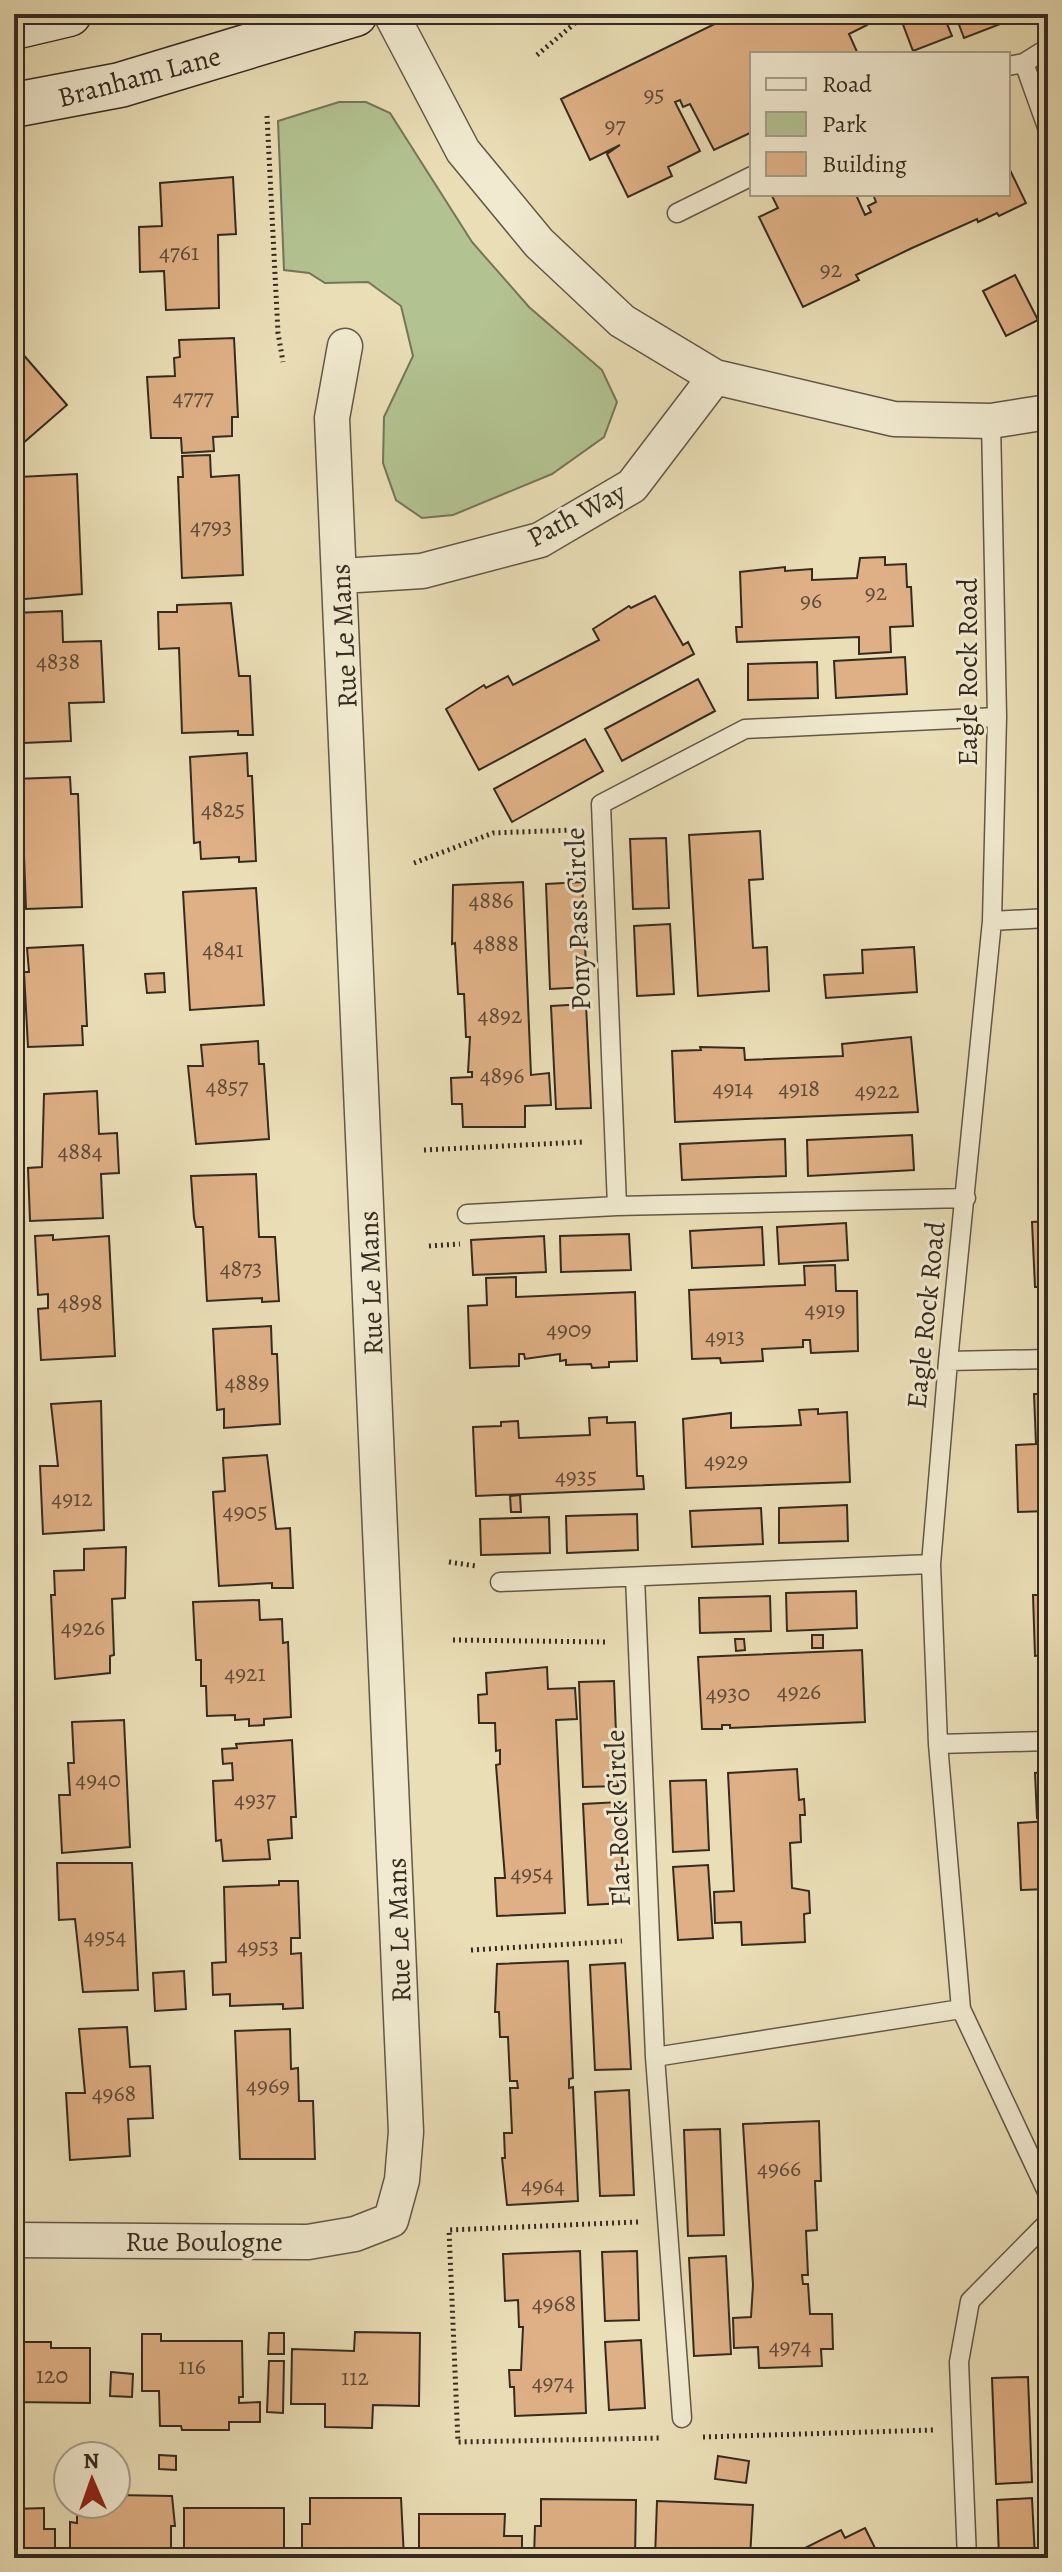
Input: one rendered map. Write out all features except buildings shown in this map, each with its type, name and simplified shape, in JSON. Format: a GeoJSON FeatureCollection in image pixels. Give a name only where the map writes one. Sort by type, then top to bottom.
{"type":"FeatureCollection","features":[{"type":"Feature","properties":{"kind":"main road"},"geometry":{"type":"LineString","coordinates":[[14,27],[69,14]]}},
{"type":"Feature","properties":{"kind":"main road","name":"Branham Lane"},"geometry":{"type":"LineString","coordinates":[[14,105],[120,85],[355,14]]}},
{"type":"Feature","properties":{"kind":"street"},"geometry":{"type":"LineString","coordinates":[[391,14],[463,151],[539,243],[622,321],[715,377],[894,419],[991,421],[1048,412]]}},
{"type":"Feature","properties":{"kind":"street","name":"Rue Le Mans"},"geometry":{"type":"LineString","coordinates":[[345,346],[332,418],[406,2132],[402,2180],[391,2220]]}},
{"type":"Feature","properties":{"kind":"street","name":"Path Way"},"geometry":{"type":"LineString","coordinates":[[341,576],[422,571],[540,540],[632,486],[715,377]]}},
{"type":"Feature","properties":{"kind":"street","name":"Rue Boulogne"},"geometry":{"type":"LineString","coordinates":[[14,2240],[308,2242],[355,2234],[391,2220]]}},
{"type":"Feature","properties":{"kind":"lane"},"geometry":{"type":"LineString","coordinates":[[1048,48],[1016,65],[1048,130]]}},
{"type":"Feature","properties":{"kind":"lane"},"geometry":{"type":"LineString","coordinates":[[677,213],[750,177]]}},
{"type":"Feature","properties":{"kind":"lane","name":"Eagle Rock Road"},"geometry":{"type":"LineString","coordinates":[[991,421],[997,717],[992,921],[931,1564],[938,1744],[961,2009],[1048,2194]]}},
{"type":"Feature","properties":{"kind":"lane","name":"Pony Pass Circle"},"geometry":{"type":"LineString","coordinates":[[617,1206],[601,804],[745,729],[997,717]]}},
{"type":"Feature","properties":{"kind":"lane"},"geometry":{"type":"LineString","coordinates":[[992,921],[1048,918]]}},
{"type":"Feature","properties":{"kind":"lane"},"geometry":{"type":"LineString","coordinates":[[467,1214],[617,1206],[966,1198]]}},
{"type":"Feature","properties":{"kind":"lane"},"geometry":{"type":"LineString","coordinates":[[948,1361],[1048,1359]]}},
{"type":"Feature","properties":{"kind":"lane"},"geometry":{"type":"LineString","coordinates":[[500,1582],[931,1564]]}},
{"type":"Feature","properties":{"kind":"lane","name":"Flat Rock Circle"},"geometry":{"type":"LineString","coordinates":[[635,1577],[655,2057],[682,2418]]}},
{"type":"Feature","properties":{"kind":"lane"},"geometry":{"type":"LineString","coordinates":[[938,1744],[1048,1741]]}},
{"type":"Feature","properties":{"kind":"lane"},"geometry":{"type":"LineString","coordinates":[[655,2057],[961,2009]]}},
{"type":"Feature","properties":{"kind":"lane"},"geometry":{"type":"LineString","coordinates":[[967,2558],[959,2362],[970,2301],[1048,2222]]}},
{"type":"Feature","properties":{"kind":"path"},"geometry":{"type":"LineString","coordinates":[[537,55],[586,14]]}},
{"type":"Feature","properties":{"kind":"path"},"geometry":{"type":"LineString","coordinates":[[267,116],[278,333],[283,362]]}},
{"type":"Feature","properties":{"kind":"path"},"geometry":{"type":"LineString","coordinates":[[414,863],[493,833],[602,828]]}},
{"type":"Feature","properties":{"kind":"path"},"geometry":{"type":"LineString","coordinates":[[424,1150],[614,1140]]}},
{"type":"Feature","properties":{"kind":"path"},"geometry":{"type":"LineString","coordinates":[[453,1640],[637,1642]]}},
{"type":"Feature","properties":{"kind":"path"},"geometry":{"type":"LineString","coordinates":[[471,1950],[650,1940]]}},
{"type":"Feature","properties":{"kind":"path"},"geometry":{"type":"LineString","coordinates":[[667,2221],[449,2230],[458,2442],[962,2430]]}},
{"type":"Feature","properties":{"kind":"path"},"geometry":{"type":"LineString","coordinates":[[682,2418],[682,2438]]}},
{"type":"Feature","properties":{"kind":"green space"},"geometry":{"type":"Polygon","coordinates":[[[339,102],[366,102],[390,113],[472,242],[529,307],[602,370],[617,402],[604,437],[552,474],[453,515],[422,518],[396,500],[383,463],[384,417],[413,356],[401,306],[368,282],[325,283],[309,273],[284,270],[278,121],[339,102]]]}}]}
